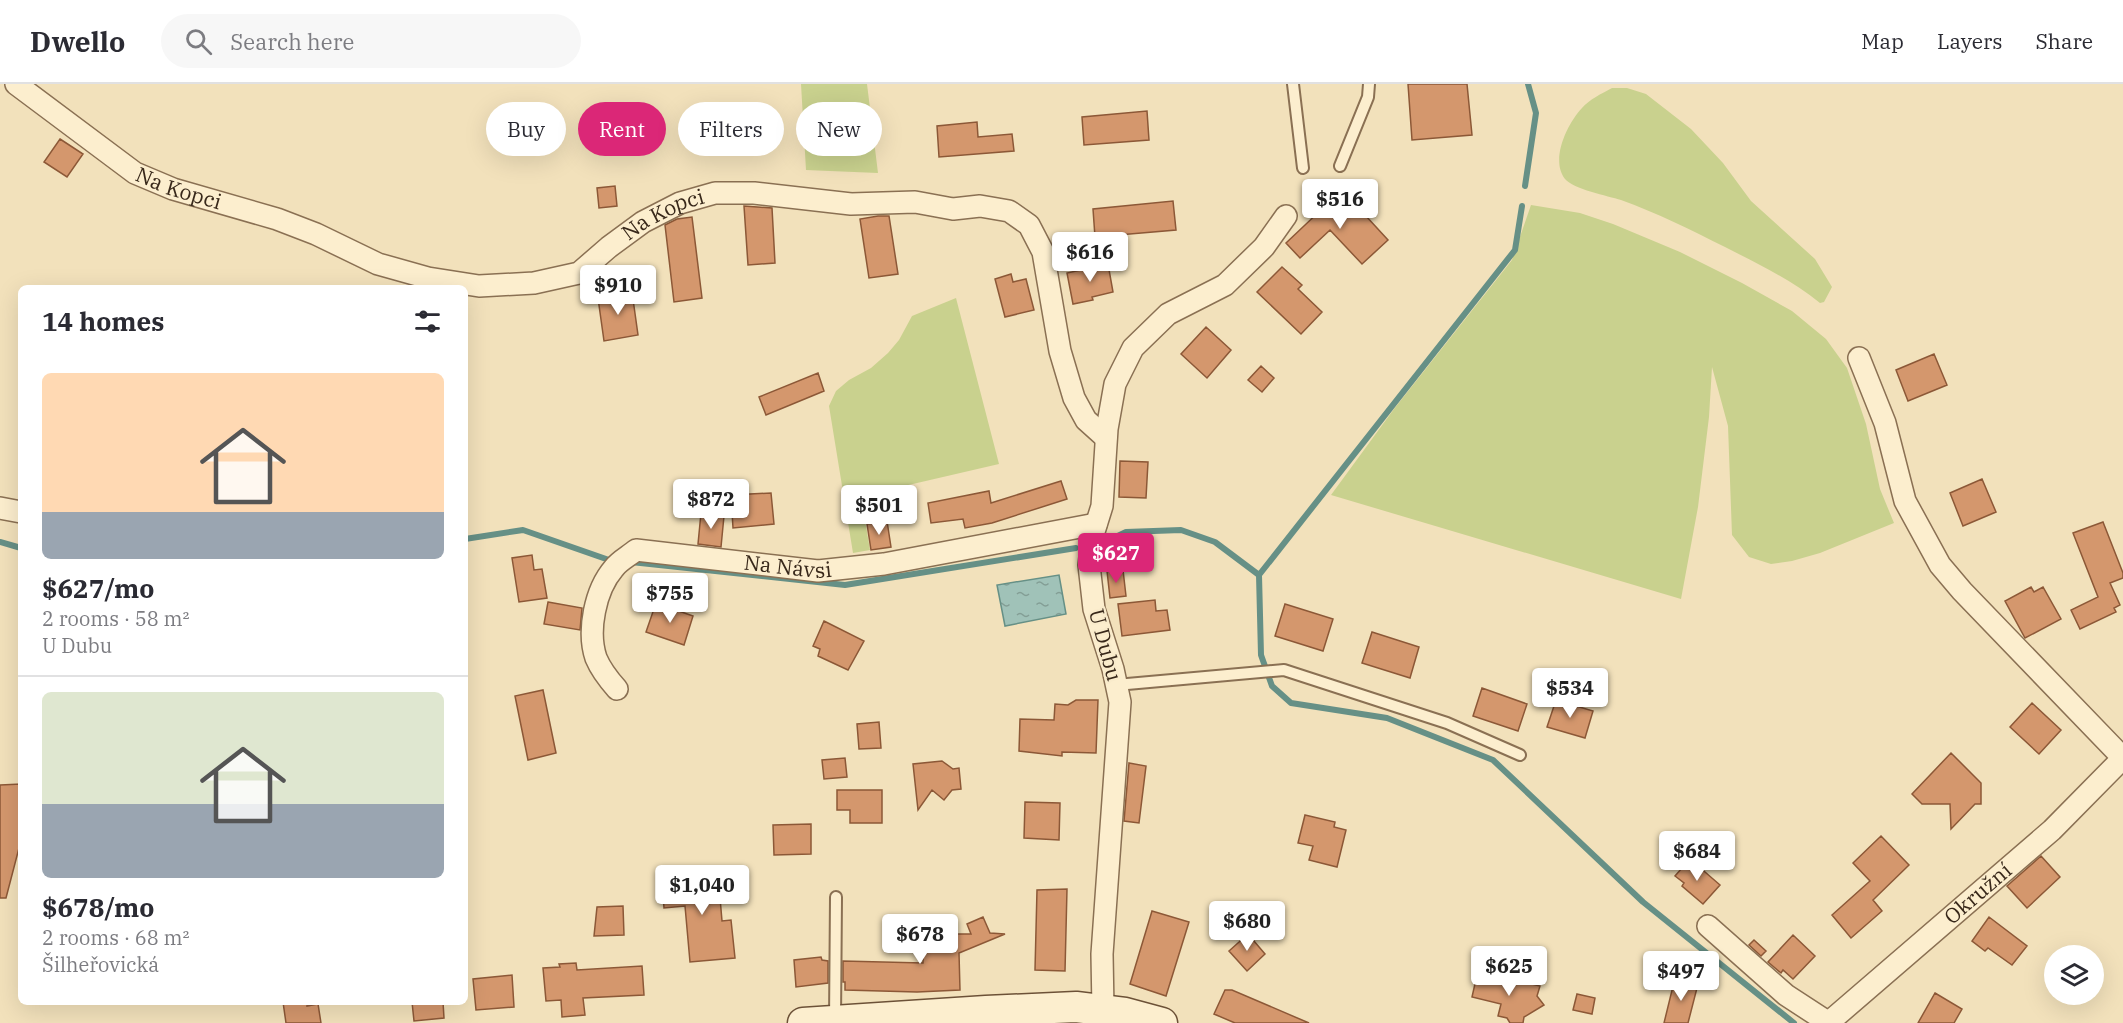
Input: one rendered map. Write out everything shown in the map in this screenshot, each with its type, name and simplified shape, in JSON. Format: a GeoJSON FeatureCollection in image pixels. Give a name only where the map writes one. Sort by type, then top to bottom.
{"type":"FeatureCollection","features":[{"type":"Feature","properties":{"kind":"street","name":"Na Kopci"},"geometry":{"type":"LineString","coordinates":[[16,84],[135,173],[172,189],[277,219],[316,234],[378,264],[428,278],[479,286],[534,283],[579,273],[643,222],[680,203],[715,193],[754,193],[850,204],[915,202],[953,209],[980,206],[1009,211],[1029,225],[1042,252],[1060,351],[1074,398],[1086,420],[1106,438]]}},
{"type":"Feature","properties":{"kind":"street","name":"U Dubu"},"geometry":{"type":"LineString","coordinates":[[1102,1010],[1102,954],[1120,702],[1113,669],[1094,609],[1089,565],[1093,536],[1102,506],[1106,438],[1115,384],[1133,348],[1168,314],[1225,285],[1264,247],[1286,216]]}},
{"type":"Feature","properties":{"kind":"street"},"geometry":{"type":"LineString","coordinates":[[1859,358],[1885,423],[1905,501],[1940,565],[2123,758]]}},
{"type":"Feature","properties":{"kind":"street"},"geometry":{"type":"LineString","coordinates":[[0,508],[18,511]]}},
{"type":"Feature","properties":{"kind":"street","name":"Na Návsi"},"geometry":{"type":"LineString","coordinates":[[617,689],[607,678],[596,658],[592,637],[595,611],[600,592],[614,568],[636,550],[818,571],[884,564],[1096,524]]}},
{"type":"Feature","properties":{"kind":"street","name":"Okružní"},"geometry":{"type":"LineString","coordinates":[[1829,1023],[2052,830],[2123,758]]}},
{"type":"Feature","properties":{"kind":"street"},"geometry":{"type":"LineString","coordinates":[[1708,926],[1786,995],[1829,1023]]}},
{"type":"Feature","properties":{"kind":"street"},"geometry":{"type":"LineString","coordinates":[[802,1023],[835,1020],[895,1020],[1076,1007],[1102,1010],[1162,1023]]}},
{"type":"Feature","properties":{"kind":"lane"},"geometry":{"type":"LineString","coordinates":[[1293,84],[1303,168]]}},
{"type":"Feature","properties":{"kind":"lane"},"geometry":{"type":"LineString","coordinates":[[1340,166],[1368,98],[1369,84]]}},
{"type":"Feature","properties":{"kind":"lane"},"geometry":{"type":"LineString","coordinates":[[1116,685],[1284,670],[1447,723],[1520,755]]}},
{"type":"Feature","properties":{"kind":"lane"},"geometry":{"type":"LineString","coordinates":[[835,1020],[836,897]]}},
{"type":"Feature","properties":{"kind":"green space"},"geometry":{"type":"Polygon","coordinates":[[[801,84],[867,84],[869,102],[802,102],[801,84]]]}},
{"type":"Feature","properties":{"kind":"green space"},"geometry":{"type":"Polygon","coordinates":[[[1612,88],[1627,88],[1646,94],[1691,129],[1723,163],[1751,201],[1815,259],[1832,287],[1824,302],[1820,303],[1774,272],[1687,228],[1648,210],[1583,189],[1565,179],[1559,162],[1566,132],[1585,105],[1612,88]]]}},
{"type":"Feature","properties":{"kind":"green space"},"geometry":{"type":"Polygon","coordinates":[[[805,156],[876,156],[878,173],[806,170],[805,156]]]}},
{"type":"Feature","properties":{"kind":"green space"},"geometry":{"type":"Polygon","coordinates":[[[1531,205],[1580,213],[1680,252],[1792,311],[1826,339],[1847,368],[1866,424],[1880,489],[1894,523],[1820,553],[1792,561],[1771,564],[1749,557],[1732,535],[1728,426],[1712,367],[1709,417],[1698,507],[1681,599],[1331,495],[1394,409],[1512,260],[1531,205]]]}},
{"type":"Feature","properties":{"kind":"green space"},"geometry":{"type":"Polygon","coordinates":[[[956,298],[999,464],[861,496],[870,550],[853,553],[829,406],[836,391],[849,380],[871,368],[888,353],[899,340],[912,316],[956,298]]]}},
{"type":"Feature","properties":{"kind":"water"},"geometry":{"type":"Polygon","coordinates":[[[1059,575],[1066,614],[1005,626],[997,585],[1059,575]]]}},
{"type":"Feature","properties":{"kind":"building"},"geometry":{"type":"Polygon","coordinates":[[[1408,84],[1467,84],[1472,135],[1412,140],[1408,84]]]}},
{"type":"Feature","properties":{"kind":"building"},"geometry":{"type":"Polygon","coordinates":[[[1147,111],[1149,140],[1084,145],[1082,117],[1147,111]]]}},
{"type":"Feature","properties":{"kind":"building"},"geometry":{"type":"Polygon","coordinates":[[[977,122],[978,137],[1012,134],[1014,151],[939,157],[937,126],[977,122]]]}},
{"type":"Feature","properties":{"kind":"building"},"geometry":{"type":"Polygon","coordinates":[[[60,139],[83,154],[67,177],[44,162],[60,139]]]}},
{"type":"Feature","properties":{"kind":"building"},"geometry":{"type":"Polygon","coordinates":[[[615,186],[617,206],[599,208],[597,188],[615,186]]]}},
{"type":"Feature","properties":{"kind":"building"},"geometry":{"type":"Polygon","coordinates":[[[1342,190],[1388,240],[1362,264],[1330,230],[1300,258],[1286,243],[1342,190]]]}},
{"type":"Feature","properties":{"kind":"building"},"geometry":{"type":"Polygon","coordinates":[[[1173,201],[1176,230],[1095,237],[1093,209],[1173,201]]]}},
{"type":"Feature","properties":{"kind":"building"},"geometry":{"type":"Polygon","coordinates":[[[744,206],[772,208],[775,263],[748,265],[744,206]]]}},
{"type":"Feature","properties":{"kind":"building"},"geometry":{"type":"Polygon","coordinates":[[[889,216],[898,274],[869,278],[860,219],[889,216]]]}},
{"type":"Feature","properties":{"kind":"building"},"geometry":{"type":"Polygon","coordinates":[[[692,217],[702,298],[674,302],[665,225],[677,219],[692,217]]]}},
{"type":"Feature","properties":{"kind":"building"},"geometry":{"type":"Polygon","coordinates":[[[1108,264],[1113,292],[1092,297],[1093,300],[1073,304],[1067,273],[1108,264]]]}},
{"type":"Feature","properties":{"kind":"building"},"geometry":{"type":"Polygon","coordinates":[[[1282,267],[1302,285],[1298,289],[1322,312],[1301,334],[1257,292],[1282,267]]]}},
{"type":"Feature","properties":{"kind":"building"},"geometry":{"type":"Polygon","coordinates":[[[1011,274],[1013,282],[1026,279],[1034,310],[1005,317],[995,279],[1011,274]]]}},
{"type":"Feature","properties":{"kind":"building"},"geometry":{"type":"Polygon","coordinates":[[[632,292],[638,335],[604,341],[598,298],[632,292]]]}},
{"type":"Feature","properties":{"kind":"building"},"geometry":{"type":"Polygon","coordinates":[[[1206,327],[1231,350],[1207,378],[1181,354],[1206,327]]]}},
{"type":"Feature","properties":{"kind":"building"},"geometry":{"type":"Polygon","coordinates":[[[1934,354],[1947,385],[1908,401],[1896,370],[1934,354]]]}},
{"type":"Feature","properties":{"kind":"building"},"geometry":{"type":"Polygon","coordinates":[[[1261,366],[1274,378],[1262,392],[1248,380],[1261,366]]]}},
{"type":"Feature","properties":{"kind":"building"},"geometry":{"type":"Polygon","coordinates":[[[818,373],[824,391],[766,415],[759,397],[818,373]]]}},
{"type":"Feature","properties":{"kind":"building"},"geometry":{"type":"Polygon","coordinates":[[[1120,461],[1148,462],[1146,498],[1119,497],[1120,461]]]}},
{"type":"Feature","properties":{"kind":"building"},"geometry":{"type":"Polygon","coordinates":[[[1982,479],[1996,512],[1963,526],[1950,493],[1982,479]]]}},
{"type":"Feature","properties":{"kind":"building"},"geometry":{"type":"Polygon","coordinates":[[[1061,481],[1067,499],[992,523],[965,528],[963,519],[931,523],[928,503],[989,491],[991,503],[1061,481]]]}},
{"type":"Feature","properties":{"kind":"building"},"geometry":{"type":"Polygon","coordinates":[[[771,493],[774,524],[733,528],[731,495],[771,493]]]}},
{"type":"Feature","properties":{"kind":"building"},"geometry":{"type":"Polygon","coordinates":[[[701,513],[724,516],[721,547],[698,544],[701,513]]]}},
{"type":"Feature","properties":{"kind":"building"},"geometry":{"type":"Polygon","coordinates":[[[887,521],[891,547],[871,550],[867,524],[887,521]]]}},
{"type":"Feature","properties":{"kind":"building"},"geometry":{"type":"Polygon","coordinates":[[[2103,522],[2123,573],[2123,578],[2110,583],[2120,605],[2114,608],[2116,612],[2080,629],[2071,610],[2098,597],[2073,533],[2103,522]]]}},
{"type":"Feature","properties":{"kind":"building"},"geometry":{"type":"Polygon","coordinates":[[[532,555],[534,570],[542,569],[547,598],[519,602],[512,558],[532,555]]]}},
{"type":"Feature","properties":{"kind":"building"},"geometry":{"type":"Polygon","coordinates":[[[1123,570],[1126,596],[1110,598],[1107,571],[1123,570]]]}},
{"type":"Feature","properties":{"kind":"building"},"geometry":{"type":"Polygon","coordinates":[[[2031,587],[2034,592],[2043,587],[2061,619],[2025,638],[2005,601],[2031,587]]]}},
{"type":"Feature","properties":{"kind":"building"},"geometry":{"type":"Polygon","coordinates":[[[1155,600],[1156,611],[1167,610],[1170,630],[1122,636],[1118,604],[1155,600]]]}},
{"type":"Feature","properties":{"kind":"building"},"geometry":{"type":"Polygon","coordinates":[[[548,602],[582,608],[580,630],[544,624],[548,602]]]}},
{"type":"Feature","properties":{"kind":"building"},"geometry":{"type":"Polygon","coordinates":[[[656,603],[693,616],[684,645],[646,632],[656,603]]]}},
{"type":"Feature","properties":{"kind":"building"},"geometry":{"type":"Polygon","coordinates":[[[1285,604],[1333,619],[1323,651],[1275,636],[1285,604]]]}},
{"type":"Feature","properties":{"kind":"building"},"geometry":{"type":"Polygon","coordinates":[[[824,621],[864,641],[848,670],[818,656],[820,649],[813,646],[824,621]]]}},
{"type":"Feature","properties":{"kind":"building"},"geometry":{"type":"Polygon","coordinates":[[[1372,632],[1419,647],[1410,678],[1362,663],[1372,632]]]}},
{"type":"Feature","properties":{"kind":"building"},"geometry":{"type":"Polygon","coordinates":[[[1482,688],[1527,704],[1518,731],[1473,716],[1482,688]]]}},
{"type":"Feature","properties":{"kind":"building"},"geometry":{"type":"Polygon","coordinates":[[[543,690],[556,753],[528,760],[515,696],[543,690]]]}},
{"type":"Feature","properties":{"kind":"building"},"geometry":{"type":"Polygon","coordinates":[[[1076,700],[1098,700],[1096,753],[1062,752],[1062,756],[1019,751],[1020,719],[1054,720],[1055,704],[1068,705],[1076,700]]]}},
{"type":"Feature","properties":{"kind":"building"},"geometry":{"type":"Polygon","coordinates":[[[1556,700],[1593,711],[1585,738],[1547,727],[1556,700]]]}},
{"type":"Feature","properties":{"kind":"building"},"geometry":{"type":"Polygon","coordinates":[[[2032,703],[2061,730],[2039,754],[2010,727],[2032,703]]]}},
{"type":"Feature","properties":{"kind":"building"},"geometry":{"type":"Polygon","coordinates":[[[879,722],[881,748],[859,749],[857,724],[879,722]]]}},
{"type":"Feature","properties":{"kind":"building"},"geometry":{"type":"Polygon","coordinates":[[[1951,753],[1981,783],[1981,804],[1975,804],[1951,829],[1950,804],[1922,804],[1912,794],[1951,753]]]}},
{"type":"Feature","properties":{"kind":"building"},"geometry":{"type":"Polygon","coordinates":[[[845,758],[847,777],[824,779],[822,760],[845,758]]]}},
{"type":"Feature","properties":{"kind":"building"},"geometry":{"type":"Polygon","coordinates":[[[942,761],[953,769],[959,768],[961,789],[952,790],[944,800],[932,790],[918,810],[913,764],[942,761]]]}},
{"type":"Feature","properties":{"kind":"building"},"geometry":{"type":"Polygon","coordinates":[[[1129,763],[1146,766],[1139,823],[1124,821],[1129,763]]]}},
{"type":"Feature","properties":{"kind":"building"},"geometry":{"type":"Polygon","coordinates":[[[18,784],[18,852],[6,898],[0,898],[0,785],[18,784]]]}},
{"type":"Feature","properties":{"kind":"building"},"geometry":{"type":"Polygon","coordinates":[[[837,790],[882,790],[882,823],[850,823],[850,810],[837,810],[837,790]]]}},
{"type":"Feature","properties":{"kind":"building"},"geometry":{"type":"Polygon","coordinates":[[[1025,802],[1060,803],[1059,840],[1024,838],[1025,802]]]}},
{"type":"Feature","properties":{"kind":"building"},"geometry":{"type":"Polygon","coordinates":[[[1305,815],[1335,822],[1334,827],[1346,830],[1337,867],[1309,860],[1313,846],[1298,843],[1305,815]]]}},
{"type":"Feature","properties":{"kind":"building"},"geometry":{"type":"Polygon","coordinates":[[[811,824],[811,854],[774,855],[773,825],[811,824]]]}},
{"type":"Feature","properties":{"kind":"building"},"geometry":{"type":"Polygon","coordinates":[[[1881,836],[1909,865],[1873,900],[1882,911],[1851,938],[1832,915],[1870,881],[1853,863],[1881,836]]]}},
{"type":"Feature","properties":{"kind":"building"},"geometry":{"type":"Polygon","coordinates":[[[2041,856],[2060,877],[2027,908],[2007,886],[2041,856]]]}},
{"type":"Feature","properties":{"kind":"building"},"geometry":{"type":"Polygon","coordinates":[[[1690,859],[1720,885],[1703,904],[1682,886],[1684,883],[1675,876],[1690,859]]]}},
{"type":"Feature","properties":{"kind":"building"},"geometry":{"type":"Polygon","coordinates":[[[718,874],[722,921],[731,920],[735,958],[690,962],[685,906],[664,908],[662,880],[718,874]]]}},
{"type":"Feature","properties":{"kind":"building"},"geometry":{"type":"Polygon","coordinates":[[[1067,889],[1065,971],[1035,970],[1037,890],[1067,889]]]}},
{"type":"Feature","properties":{"kind":"building"},"geometry":{"type":"Polygon","coordinates":[[[623,906],[624,935],[594,936],[597,907],[623,906]]]}},
{"type":"Feature","properties":{"kind":"building"},"geometry":{"type":"Polygon","coordinates":[[[1152,911],[1189,922],[1166,996],[1130,984],[1152,911]]]}},
{"type":"Feature","properties":{"kind":"building"},"geometry":{"type":"Polygon","coordinates":[[[983,917],[990,933],[1005,934],[959,953],[960,990],[917,992],[845,990],[843,961],[923,963],[923,934],[971,934],[967,924],[983,917]]]}},
{"type":"Feature","properties":{"kind":"building"},"geometry":{"type":"Polygon","coordinates":[[[1989,917],[2027,946],[2012,965],[1988,948],[1985,951],[1972,941],[1989,917]]]}},
{"type":"Feature","properties":{"kind":"building"},"geometry":{"type":"Polygon","coordinates":[[[1248,934],[1265,954],[1247,971],[1229,951],[1248,934]]]}},
{"type":"Feature","properties":{"kind":"building"},"geometry":{"type":"Polygon","coordinates":[[[1793,935],[1815,956],[1793,979],[1783,970],[1781,973],[1768,962],[1793,935]]]}},
{"type":"Feature","properties":{"kind":"building"},"geometry":{"type":"Polygon","coordinates":[[[1754,940],[1766,951],[1761,956],[1749,945],[1754,940]]]}},
{"type":"Feature","properties":{"kind":"building"},"geometry":{"type":"Polygon","coordinates":[[[821,957],[822,960],[828,961],[828,983],[796,987],[794,960],[821,957]]]}},
{"type":"Feature","properties":{"kind":"building"},"geometry":{"type":"Polygon","coordinates":[[[576,963],[577,970],[642,966],[644,995],[583,998],[585,1015],[562,1017],[561,1000],[546,1001],[543,968],[576,963]]]}},
{"type":"Feature","properties":{"kind":"building"},"geometry":{"type":"Polygon","coordinates":[[[1522,974],[1528,983],[1540,986],[1537,996],[1544,1005],[1524,1017],[1523,1023],[1510,1023],[1507,1018],[1498,1016],[1501,1004],[1472,997],[1477,975],[1506,982],[1507,978],[1513,980],[1522,974]]]}},
{"type":"Feature","properties":{"kind":"building"},"geometry":{"type":"Polygon","coordinates":[[[512,975],[514,1007],[476,1010],[473,979],[512,975]]]}},
{"type":"Feature","properties":{"kind":"building"},"geometry":{"type":"Polygon","coordinates":[[[1675,978],[1698,984],[1688,1023],[1664,1023],[1675,978]]]}},
{"type":"Feature","properties":{"kind":"building"},"geometry":{"type":"Polygon","coordinates":[[[1225,990],[1232,990],[1309,1023],[1235,1023],[1214,1014],[1225,990]]]}},
{"type":"Feature","properties":{"kind":"building"},"geometry":{"type":"Polygon","coordinates":[[[1935,993],[1962,1009],[1954,1023],[1918,1023],[1935,993]]]}},
{"type":"Feature","properties":{"kind":"building"},"geometry":{"type":"Polygon","coordinates":[[[1577,994],[1595,998],[1592,1014],[1573,1010],[1577,994]]]}},
{"type":"Feature","properties":{"kind":"building"},"geometry":{"type":"Polygon","coordinates":[[[283,1005],[318,1005],[321,1023],[286,1023],[283,1005]]]}},
{"type":"Feature","properties":{"kind":"building"},"geometry":{"type":"Polygon","coordinates":[[[412,1005],[443,1005],[444,1018],[414,1021],[412,1005]]]}},
{"type":"Feature","properties":{"kind":"waterway"},"geometry":{"type":"LineString","coordinates":[[1525,186],[1536,113],[1528,84]]}},
{"type":"Feature","properties":{"kind":"waterway"},"geometry":{"type":"LineString","coordinates":[[1259,575],[1515,250],[1522,206]]}},
{"type":"Feature","properties":{"kind":"waterway"},"geometry":{"type":"LineString","coordinates":[[468,539],[523,530],[609,560]]}},
{"type":"Feature","properties":{"kind":"waterway"},"geometry":{"type":"LineString","coordinates":[[1101,544],[1126,532],[1181,530],[1215,542],[1259,575],[1261,655],[1272,686],[1291,703],[1387,718],[1493,760],[1643,902],[1794,1023]]}},
{"type":"Feature","properties":{"kind":"waterway"},"geometry":{"type":"LineString","coordinates":[[0,542],[18,547]]}},
{"type":"Feature","properties":{"kind":"waterway"},"geometry":{"type":"LineString","coordinates":[[631,562],[845,585],[1076,548]]}}]}
